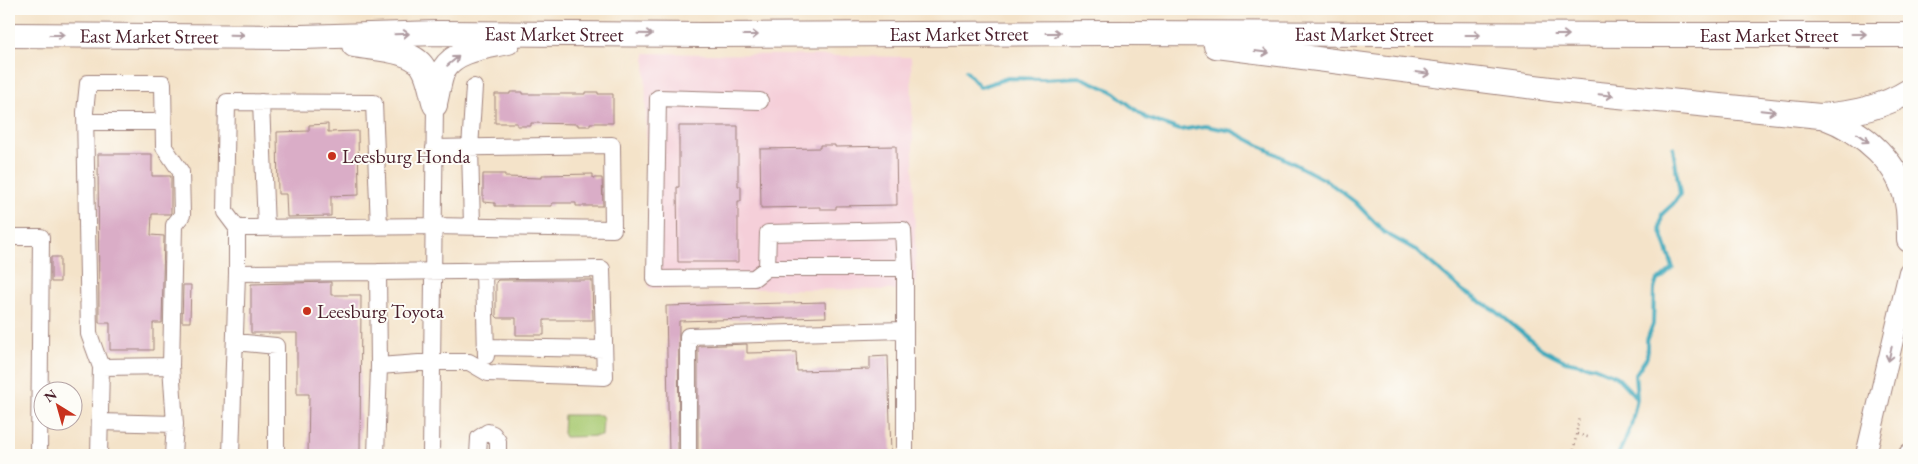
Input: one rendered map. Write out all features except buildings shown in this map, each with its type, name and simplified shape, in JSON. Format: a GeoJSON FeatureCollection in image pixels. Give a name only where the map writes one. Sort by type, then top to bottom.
{"type":"FeatureCollection","features":[{"type":"Feature","properties":{"kind":"highway","name":"East Market Street"},"geometry":{"type":"LineString","coordinates":[[9,34],[301,36],[438,33],[722,35],[1110,33],[1652,36],[1909,34]]}},
{"type":"Feature","properties":{"kind":"highway"},"geometry":{"type":"LineString","coordinates":[[435,105],[445,68],[460,56],[544,33]]}},
{"type":"Feature","properties":{"kind":"highway"},"geometry":{"type":"LineString","coordinates":[[1110,33],[1558,90],[1820,116],[1843,114],[1883,105],[1909,91]]}},
{"type":"Feature","properties":{"kind":"highway"},"geometry":{"type":"LineString","coordinates":[[301,36],[404,54],[411,57],[420,63],[425,70],[435,105]]}},
{"type":"Feature","properties":{"kind":"highway"},"geometry":{"type":"LineString","coordinates":[[1820,116],[1851,129],[1873,145],[1886,158],[1895,173],[1907,207],[1909,240]]}},
{"type":"Feature","properties":{"kind":"main road"},"geometry":{"type":"LineString","coordinates":[[1866,455],[1909,272]]}},
{"type":"Feature","properties":{"kind":"street"},"geometry":{"type":"LineString","coordinates":[[99,455],[101,367],[89,334],[86,122],[88,84],[162,83],[164,147],[181,172],[182,215],[174,224],[171,366],[175,424],[173,455]]}},
{"type":"Feature","properties":{"kind":"street"},"geometry":{"type":"LineString","coordinates":[[472,226],[470,148],[474,87]]}},
{"type":"Feature","properties":{"kind":"street"},"geometry":{"type":"LineString","coordinates":[[760,102],[658,98],[655,280],[754,278],[767,268],[904,268]]}},
{"type":"Feature","properties":{"kind":"street"},"geometry":{"type":"LineString","coordinates":[[231,455],[237,228],[224,212],[227,102],[374,103],[379,227]]}},
{"type":"Feature","properties":{"kind":"street"},"geometry":{"type":"LineString","coordinates":[[261,102],[266,228]]}},
{"type":"Feature","properties":{"kind":"street"},"geometry":{"type":"LineString","coordinates":[[431,455],[435,105]]}},
{"type":"Feature","properties":{"kind":"street"},"geometry":{"type":"LineString","coordinates":[[86,122],[163,122]]}},
{"type":"Feature","properties":{"kind":"street"},"geometry":{"type":"LineString","coordinates":[[237,228],[472,226],[613,229],[612,145],[434,148]]}},
{"type":"Feature","properties":{"kind":"street"},"geometry":{"type":"LineString","coordinates":[[767,268],[768,233],[903,230],[905,455]]}},
{"type":"Feature","properties":{"kind":"street"},"geometry":{"type":"LineString","coordinates":[[9,237],[41,237],[39,455]]}},
{"type":"Feature","properties":{"kind":"street"},"geometry":{"type":"LineString","coordinates":[[237,272],[602,269],[605,376],[488,373],[469,362],[432,362],[379,366]]}},
{"type":"Feature","properties":{"kind":"street"},"geometry":{"type":"LineString","coordinates":[[484,271],[485,347],[488,373]]}},
{"type":"Feature","properties":{"kind":"street"},"geometry":{"type":"LineString","coordinates":[[376,455],[379,366],[378,272]]}},
{"type":"Feature","properties":{"kind":"street"},"geometry":{"type":"LineString","coordinates":[[688,455],[688,336],[904,330]]}},
{"type":"Feature","properties":{"kind":"street"},"geometry":{"type":"LineString","coordinates":[[235,342],[276,346],[276,455]]}},
{"type":"Feature","properties":{"kind":"street"},"geometry":{"type":"LineString","coordinates":[[485,347],[604,349]]}},
{"type":"Feature","properties":{"kind":"street"},"geometry":{"type":"LineString","coordinates":[[101,367],[171,366]]}},
{"type":"Feature","properties":{"kind":"street"},"geometry":{"type":"LineString","coordinates":[[100,422],[175,424]]}},
{"type":"Feature","properties":{"kind":"street"},"geometry":{"type":"LineString","coordinates":[[478,455],[480,438],[488,432],[493,434],[498,442],[498,455]]}},
{"type":"Feature","properties":{"kind":"path"},"geometry":{"type":"LineString","coordinates":[[1573,455],[1579,416]]}},
{"type":"Feature","properties":{"kind":"path"},"geometry":{"type":"LineString","coordinates":[[1576,434],[1591,438]]}},
{"type":"Feature","properties":{"kind":"shaded area"},"geometry":{"type":"Polygon","coordinates":[[[645,53],[911,57],[916,282],[904,290],[649,288],[645,53]]]}},
{"type":"Feature","properties":{"kind":"green space"},"geometry":{"type":"Polygon","coordinates":[[[564,415],[601,415],[603,418],[602,436],[565,437],[563,433],[564,415]]]}},
{"type":"Feature","properties":{"kind":"waterway"},"geometry":{"type":"LineString","coordinates":[[966,71],[980,87],[1008,78],[1080,77],[1112,91],[1146,118],[1180,130],[1205,126],[1232,131],[1327,181],[1355,202],[1385,233],[1416,250],[1463,291],[1496,311],[1542,349],[1565,361],[1594,367],[1616,376],[1637,398]]}},
{"type":"Feature","properties":{"kind":"waterway"},"geometry":{"type":"LineString","coordinates":[[1618,455],[1631,426],[1637,398],[1635,375],[1647,357],[1647,340],[1653,324],[1654,289],[1657,280],[1673,268],[1660,228],[1662,214],[1680,194],[1673,148]]}},
{"type":"Feature","properties":{"kind":"place","name":"Leesburg Honda"},"geometry":{"type":"Point","coordinates":[332,156]}},
{"type":"Feature","properties":{"kind":"place","name":"Leesburg Toyota"},"geometry":{"type":"Point","coordinates":[307,311]}}]}
